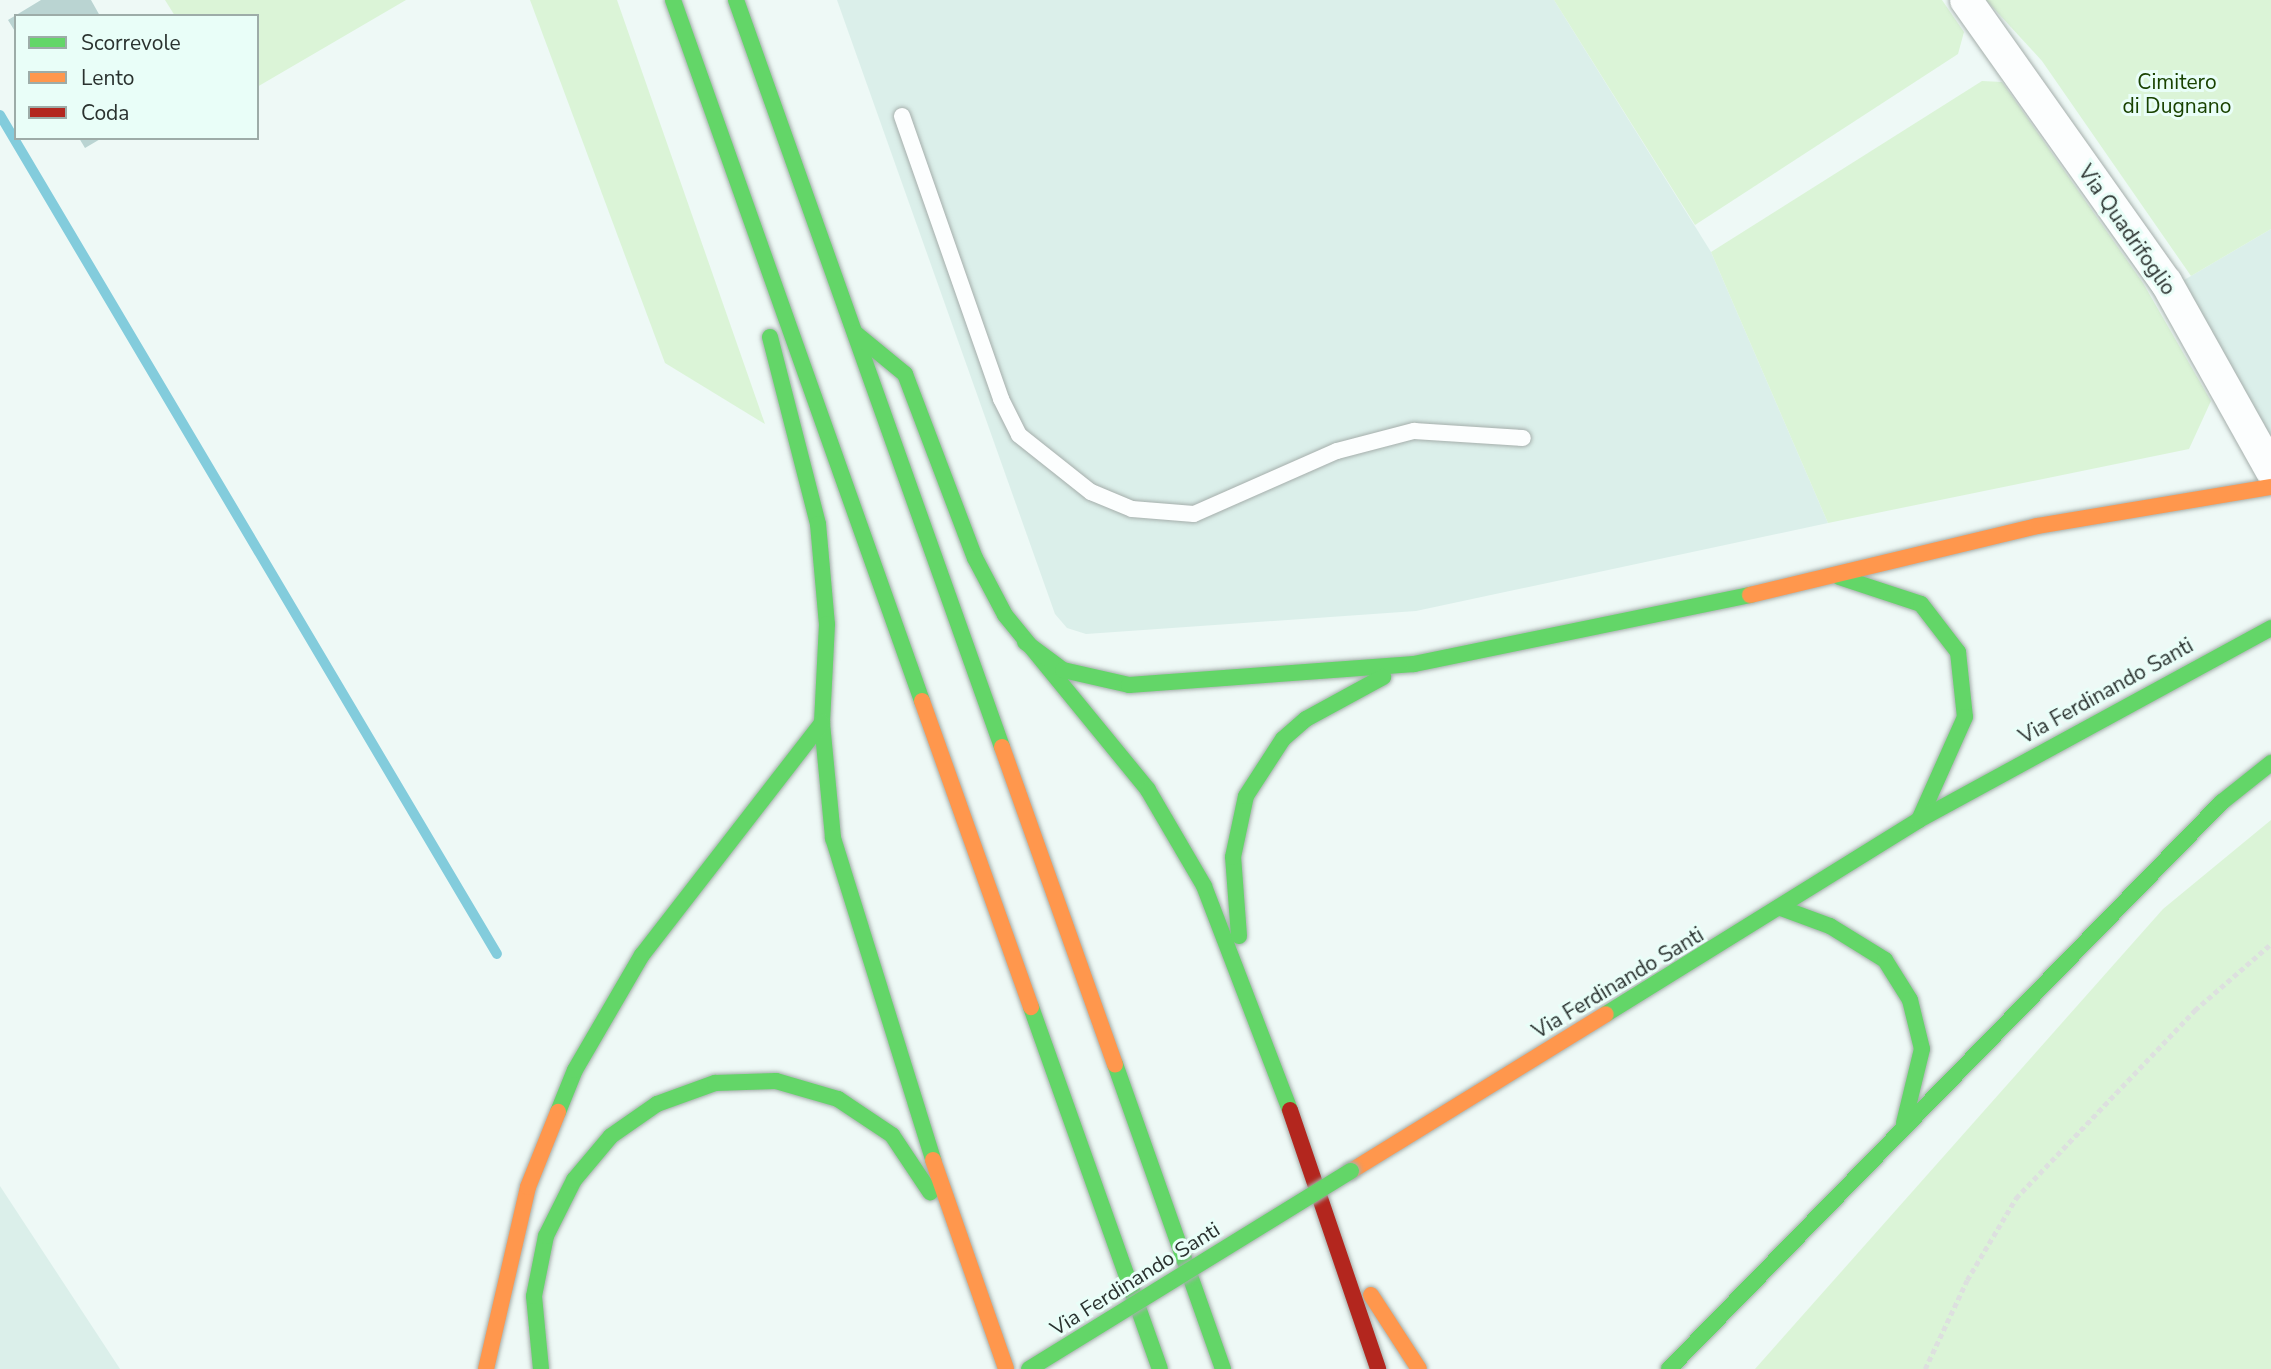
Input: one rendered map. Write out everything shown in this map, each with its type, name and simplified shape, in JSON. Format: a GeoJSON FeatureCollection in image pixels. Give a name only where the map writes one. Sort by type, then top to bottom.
{"type":"FeatureCollection","features":[{"type":"Feature","properties":{"kind":"main road"},"geometry":{"type":"LineString","coordinates":[[673,0],[1160,1369]]}},
{"type":"Feature","properties":{"kind":"main road"},"geometry":{"type":"LineString","coordinates":[[736,0],[1223,1369]]}},
{"type":"Feature","properties":{"kind":"main road"},"geometry":{"type":"LineString","coordinates":[[709,101],[818,524],[827,624],[822,723],[832,838],[955,1230],[1006,1369]]}},
{"type":"Feature","properties":{"kind":"main road"},"geometry":{"type":"LineString","coordinates":[[855,333],[905,374],[975,558],[1025,642],[1148,790],[1204,886],[1251,996],[1336,1236],[1378,1369]]}},
{"type":"Feature","properties":{"kind":"main road"},"geometry":{"type":"LineString","coordinates":[[1025,642],[1063,670],[1129,685],[1413,664],[1839,577],[2036,526],[2271,486]]}},
{"type":"Feature","properties":{"kind":"main road"},"geometry":{"type":"LineString","coordinates":[[1839,577],[1921,604],[1958,652],[1965,717],[1919,820]]}},
{"type":"Feature","properties":{"kind":"main road"},"geometry":{"type":"LineString","coordinates":[[2236,643],[2271,618]]}},
{"type":"Feature","properties":{"kind":"main road"},"geometry":{"type":"LineString","coordinates":[[2236,643],[2271,628]]}},
{"type":"Feature","properties":{"kind":"main road","name":"Via Ferdinando Santi"},"geometry":{"type":"LineString","coordinates":[[1028,1369],[1781,908],[1919,820],[2236,643]]}},
{"type":"Feature","properties":{"kind":"main road"},"geometry":{"type":"LineString","coordinates":[[1251,996],[1233,885],[1246,796],[1283,738],[1306,719],[1340,695],[1413,664]]}},
{"type":"Feature","properties":{"kind":"main road"},"geometry":{"type":"LineString","coordinates":[[486,1369],[528,1187],[575,1070],[642,955],[822,723]]}},
{"type":"Feature","properties":{"kind":"main road"},"geometry":{"type":"LineString","coordinates":[[1669,1369],[1904,1123],[2222,802],[2271,763]]}},
{"type":"Feature","properties":{"kind":"main road"},"geometry":{"type":"LineString","coordinates":[[1781,908],[1830,926],[1885,960],[1910,1000],[1923,1049],[1904,1123]]}},
{"type":"Feature","properties":{"kind":"main road"},"geometry":{"type":"LineString","coordinates":[[541,1369],[534,1296],[546,1236],[574,1180],[611,1136],[657,1104],[715,1083],[776,1081],[838,1099],[892,1135],[955,1230]]}},
{"type":"Feature","properties":{"kind":"main road"},"geometry":{"type":"LineString","coordinates":[[1336,1236],[1419,1369]]}},
{"type":"Feature","properties":{"kind":"street","name":"Via Quadrifoglio"},"geometry":{"type":"LineString","coordinates":[[1966,0],[2166,282],[2271,470]]}},
{"type":"Feature","properties":{"kind":"lane"},"geometry":{"type":"LineString","coordinates":[[902,116],[1000,398],[1019,435],[1091,492],[1132,509],[1194,514],[1337,451],[1414,431],[1523,438]]}},
{"type":"Feature","properties":{"kind":"path"},"geometry":{"type":"LineString","coordinates":[[1925,1369],[1966,1280],[2016,1198],[2195,1010],[2271,944]]}},
{"type":"Feature","properties":{"kind":"shaded area"},"geometry":{"type":"Polygon","coordinates":[[[837,0],[1554,0],[1711,252],[1828,523],[1416,611],[1086,634],[1067,628],[1055,614],[837,0]]]}},
{"type":"Feature","properties":{"kind":"shaded area"},"geometry":{"type":"Polygon","coordinates":[[[2271,229],[2271,440],[2179,283],[2271,229]]]}},
{"type":"Feature","properties":{"kind":"shaded area"},"geometry":{"type":"Polygon","coordinates":[[[0,1186],[120,1369],[0,1369],[0,1186]]]}},
{"type":"Feature","properties":{"kind":"green space"},"geometry":{"type":"Polygon","coordinates":[[[165,0],[406,0],[259,86],[259,14],[174,14],[165,0]]]}},
{"type":"Feature","properties":{"kind":"green space"},"geometry":{"type":"Polygon","coordinates":[[[530,0],[617,0],[765,424],[665,363],[530,0]]]}},
{"type":"Feature","properties":{"kind":"green space"},"geometry":{"type":"Polygon","coordinates":[[[1554,0],[1942,0],[1964,32],[1958,54],[1695,225],[1554,0]]]}},
{"type":"Feature","properties":{"kind":"green space","name":"Cimitero di Dugnano"},"geometry":{"type":"Polygon","coordinates":[[[1986,0],[2271,0],[2271,229],[2191,276],[2042,61],[1986,0]]]}},
{"type":"Feature","properties":{"kind":"green space"},"geometry":{"type":"Polygon","coordinates":[[[1982,81],[2002,82],[2143,283],[2211,401],[2189,449],[1828,523],[1711,252],[1982,81]]]}},
{"type":"Feature","properties":{"kind":"green space"},"geometry":{"type":"Polygon","coordinates":[[[2271,820],[2271,1369],[1755,1369],[2163,909],[2271,820]]]}},
{"type":"Feature","properties":{"kind":"building"},"geometry":{"type":"Polygon","coordinates":[[[41,0],[91,0],[99,14],[18,14],[41,0]]]}},
{"type":"Feature","properties":{"kind":"building"},"geometry":{"type":"Polygon","coordinates":[[[14,16],[14,30],[8,20],[14,16]]]}},
{"type":"Feature","properties":{"kind":"building"},"geometry":{"type":"Polygon","coordinates":[[[80,140],[99,140],[85,148],[80,140]]]}},
{"type":"Feature","properties":{"kind":"waterway"},"geometry":{"type":"LineString","coordinates":[[0,115],[14,139]]}},
{"type":"Feature","properties":{"kind":"waterway"},"geometry":{"type":"LineString","coordinates":[[15,140],[497,954]]}},
{"type":"Feature","properties":{"kind":"traffic: fast"},"geometry":{"type":"LineString","coordinates":[[673,0],[922,701]]}},
{"type":"Feature","properties":{"kind":"traffic: fast"},"geometry":{"type":"LineString","coordinates":[[736,0],[1002,747]]}},
{"type":"Feature","properties":{"kind":"traffic: fast"},"geometry":{"type":"LineString","coordinates":[[855,333],[905,374],[975,558],[1005,615],[1148,790],[1204,886],[1290,1110]]}},
{"type":"Feature","properties":{"kind":"traffic: fast"},"geometry":{"type":"LineString","coordinates":[[770,337],[818,524],[827,624],[822,723],[833,838],[933,1160]]}},
{"type":"Feature","properties":{"kind":"traffic: fast"},"geometry":{"type":"LineString","coordinates":[[1839,577],[1921,604],[1958,652],[1965,717],[1919,820]]}},
{"type":"Feature","properties":{"kind":"traffic: fast"},"geometry":{"type":"LineString","coordinates":[[1025,642],[1063,670],[1129,685],[1414,664],[1750,595]]}},
{"type":"Feature","properties":{"kind":"traffic: fast"},"geometry":{"type":"LineString","coordinates":[[1606,1014],[1919,820],[2271,628]]}},
{"type":"Feature","properties":{"kind":"traffic: fast"},"geometry":{"type":"LineString","coordinates":[[1239,936],[1233,857],[1246,796],[1283,739],[1306,719],[1383,677]]}},
{"type":"Feature","properties":{"kind":"traffic: fast"},"geometry":{"type":"LineString","coordinates":[[558,1112],[575,1070],[642,955],[822,723]]}},
{"type":"Feature","properties":{"kind":"traffic: fast"},"geometry":{"type":"LineString","coordinates":[[1669,1369],[2222,802],[2271,763]]}},
{"type":"Feature","properties":{"kind":"traffic: fast"},"geometry":{"type":"LineString","coordinates":[[1781,908],[1830,926],[1885,960],[1910,1000],[1922,1049],[1904,1123]]}},
{"type":"Feature","properties":{"kind":"traffic: fast"},"geometry":{"type":"LineString","coordinates":[[1031,1007],[1160,1369]]}},
{"type":"Feature","properties":{"kind":"traffic: fast"},"geometry":{"type":"LineString","coordinates":[[1115,1064],[1223,1369]]}},
{"type":"Feature","properties":{"kind":"traffic: fast"},"geometry":{"type":"LineString","coordinates":[[541,1369],[534,1296],[546,1236],[574,1180],[611,1136],[657,1104],[715,1083],[776,1081],[838,1099],[892,1135],[930,1192]]}},
{"type":"Feature","properties":{"kind":"traffic: fast"},"geometry":{"type":"LineString","coordinates":[[1029,1369],[1351,1171]]}},
{"type":"Feature","properties":{"kind":"traffic: slow"},"geometry":{"type":"LineString","coordinates":[[1750,595],[2037,526],[2271,487]]}},
{"type":"Feature","properties":{"kind":"traffic: slow"},"geometry":{"type":"LineString","coordinates":[[922,701],[1031,1007]]}},
{"type":"Feature","properties":{"kind":"traffic: slow"},"geometry":{"type":"LineString","coordinates":[[1002,747],[1115,1064]]}},
{"type":"Feature","properties":{"kind":"traffic: slow"},"geometry":{"type":"LineString","coordinates":[[1351,1171],[1606,1014]]}},
{"type":"Feature","properties":{"kind":"traffic: slow"},"geometry":{"type":"LineString","coordinates":[[486,1369],[528,1187],[558,1112]]}},
{"type":"Feature","properties":{"kind":"traffic: slow"},"geometry":{"type":"LineString","coordinates":[[933,1160],[1006,1369]]}},
{"type":"Feature","properties":{"kind":"traffic: slow"},"geometry":{"type":"LineString","coordinates":[[1371,1295],[1419,1369]]}},
{"type":"Feature","properties":{"kind":"traffic: jam"},"geometry":{"type":"LineString","coordinates":[[1290,1110],[1378,1369]]}}]}
